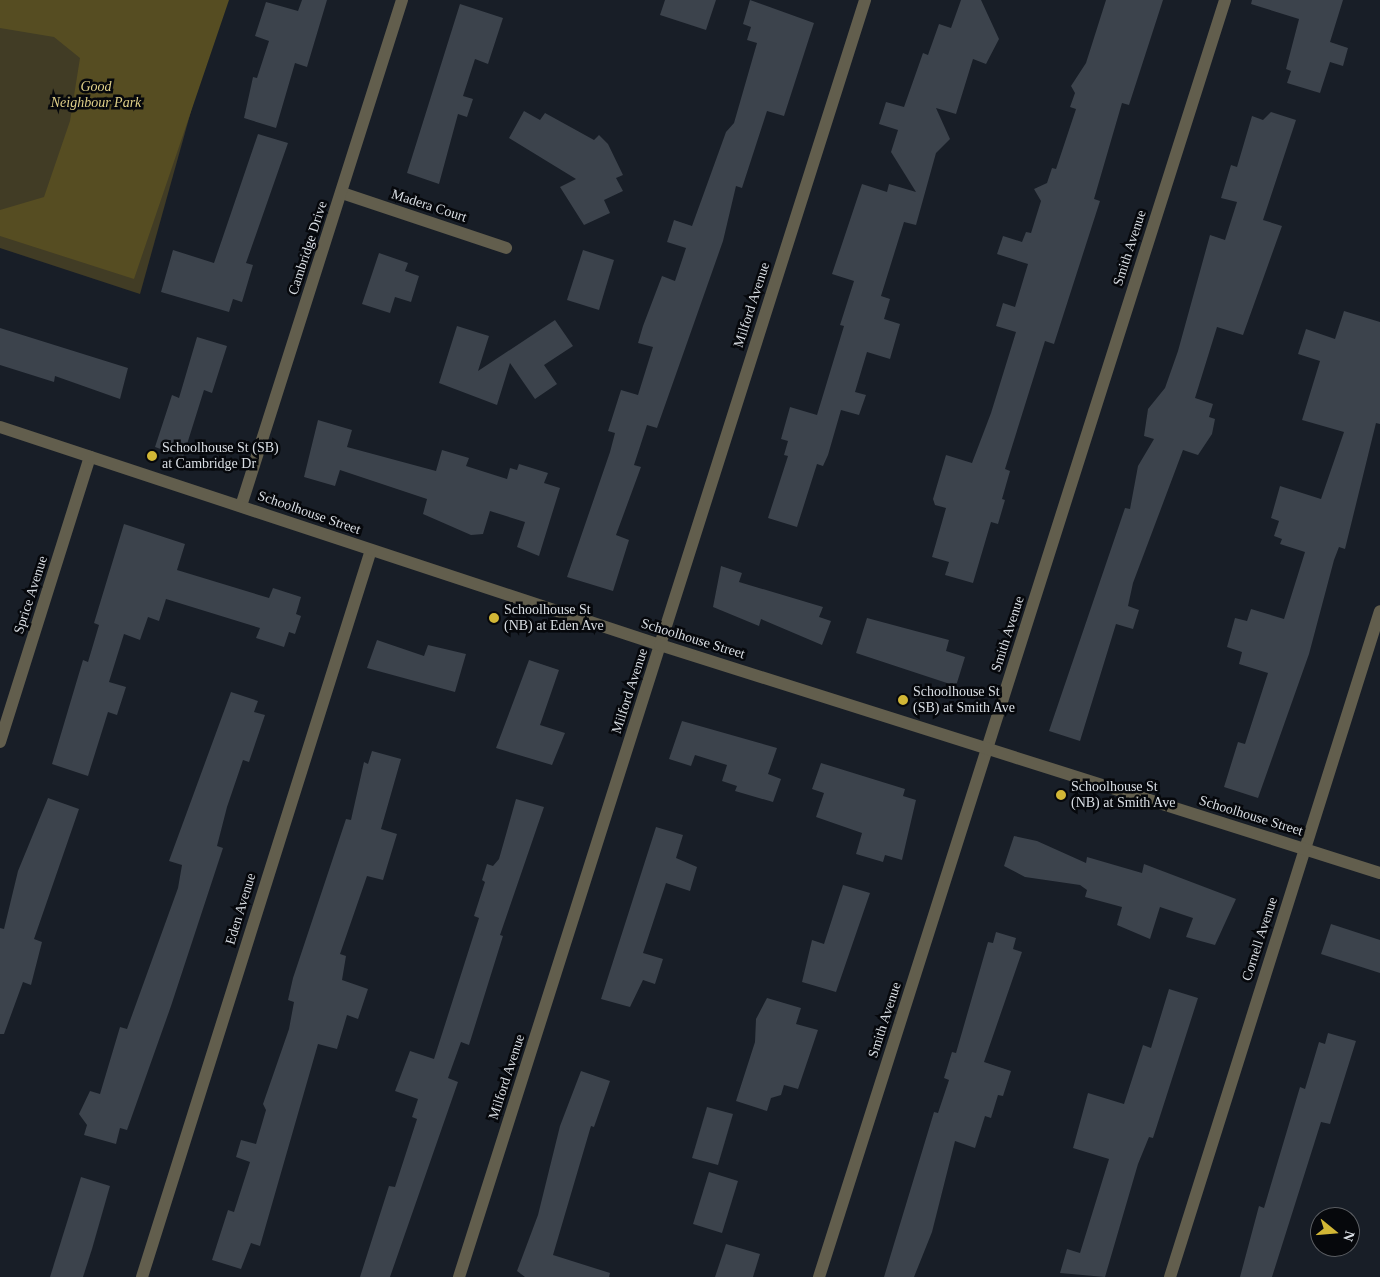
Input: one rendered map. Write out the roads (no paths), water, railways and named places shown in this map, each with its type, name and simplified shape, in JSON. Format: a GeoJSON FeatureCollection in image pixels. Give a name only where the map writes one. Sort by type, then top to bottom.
{"type":"FeatureCollection","features":[{"type":"Feature","properties":{"kind":"street","name":"Cambridge Drive"},"geometry":{"type":"LineString","coordinates":[[241,506],[402,0]]}},
{"type":"Feature","properties":{"kind":"street","name":"Milford Avenue"},"geometry":{"type":"LineString","coordinates":[[458,1277],[864,0]]}},
{"type":"Feature","properties":{"kind":"street","name":"Smith Avenue"},"geometry":{"type":"LineString","coordinates":[[819,1277],[1225,0]]}},
{"type":"Feature","properties":{"kind":"street","name":"Madera Court"},"geometry":{"type":"LineString","coordinates":[[342,193],[506,248]]}},
{"type":"Feature","properties":{"kind":"street","name":"Schoolhouse Street"},"geometry":{"type":"LineString","coordinates":[[0,426],[660,645],[1380,872]]}},
{"type":"Feature","properties":{"kind":"street","name":"Sprice Avenue"},"geometry":{"type":"LineString","coordinates":[[0,742],[90,457]]}},
{"type":"Feature","properties":{"kind":"street","name":"Eden Avenue"},"geometry":{"type":"LineString","coordinates":[[142,1277],[372,550]]}},
{"type":"Feature","properties":{"kind":"street","name":"Cornell Avenue"},"geometry":{"type":"LineString","coordinates":[[1170,1277],[1380,610]]}},
{"type":"Feature","properties":{"kind":"place","name":"Schoolhouse St (SB) at Cambridge Dr"},"geometry":{"type":"Point","coordinates":[152,456]}},
{"type":"Feature","properties":{"kind":"place","name":"Schoolhouse St (NB) at Eden Ave"},"geometry":{"type":"Point","coordinates":[494,618]}},
{"type":"Feature","properties":{"kind":"place","name":"Schoolhouse St (SB) at Smith Ave"},"geometry":{"type":"Point","coordinates":[903,700]}},
{"type":"Feature","properties":{"kind":"place","name":"Schoolhouse St (NB) at Smith Ave"},"geometry":{"type":"Point","coordinates":[1061,795]}},
{"type":"Feature","properties":{"kind":"park label","name":"Good Neighbour Park"},"geometry":{"type":"Point","coordinates":[96,95]}}]}
